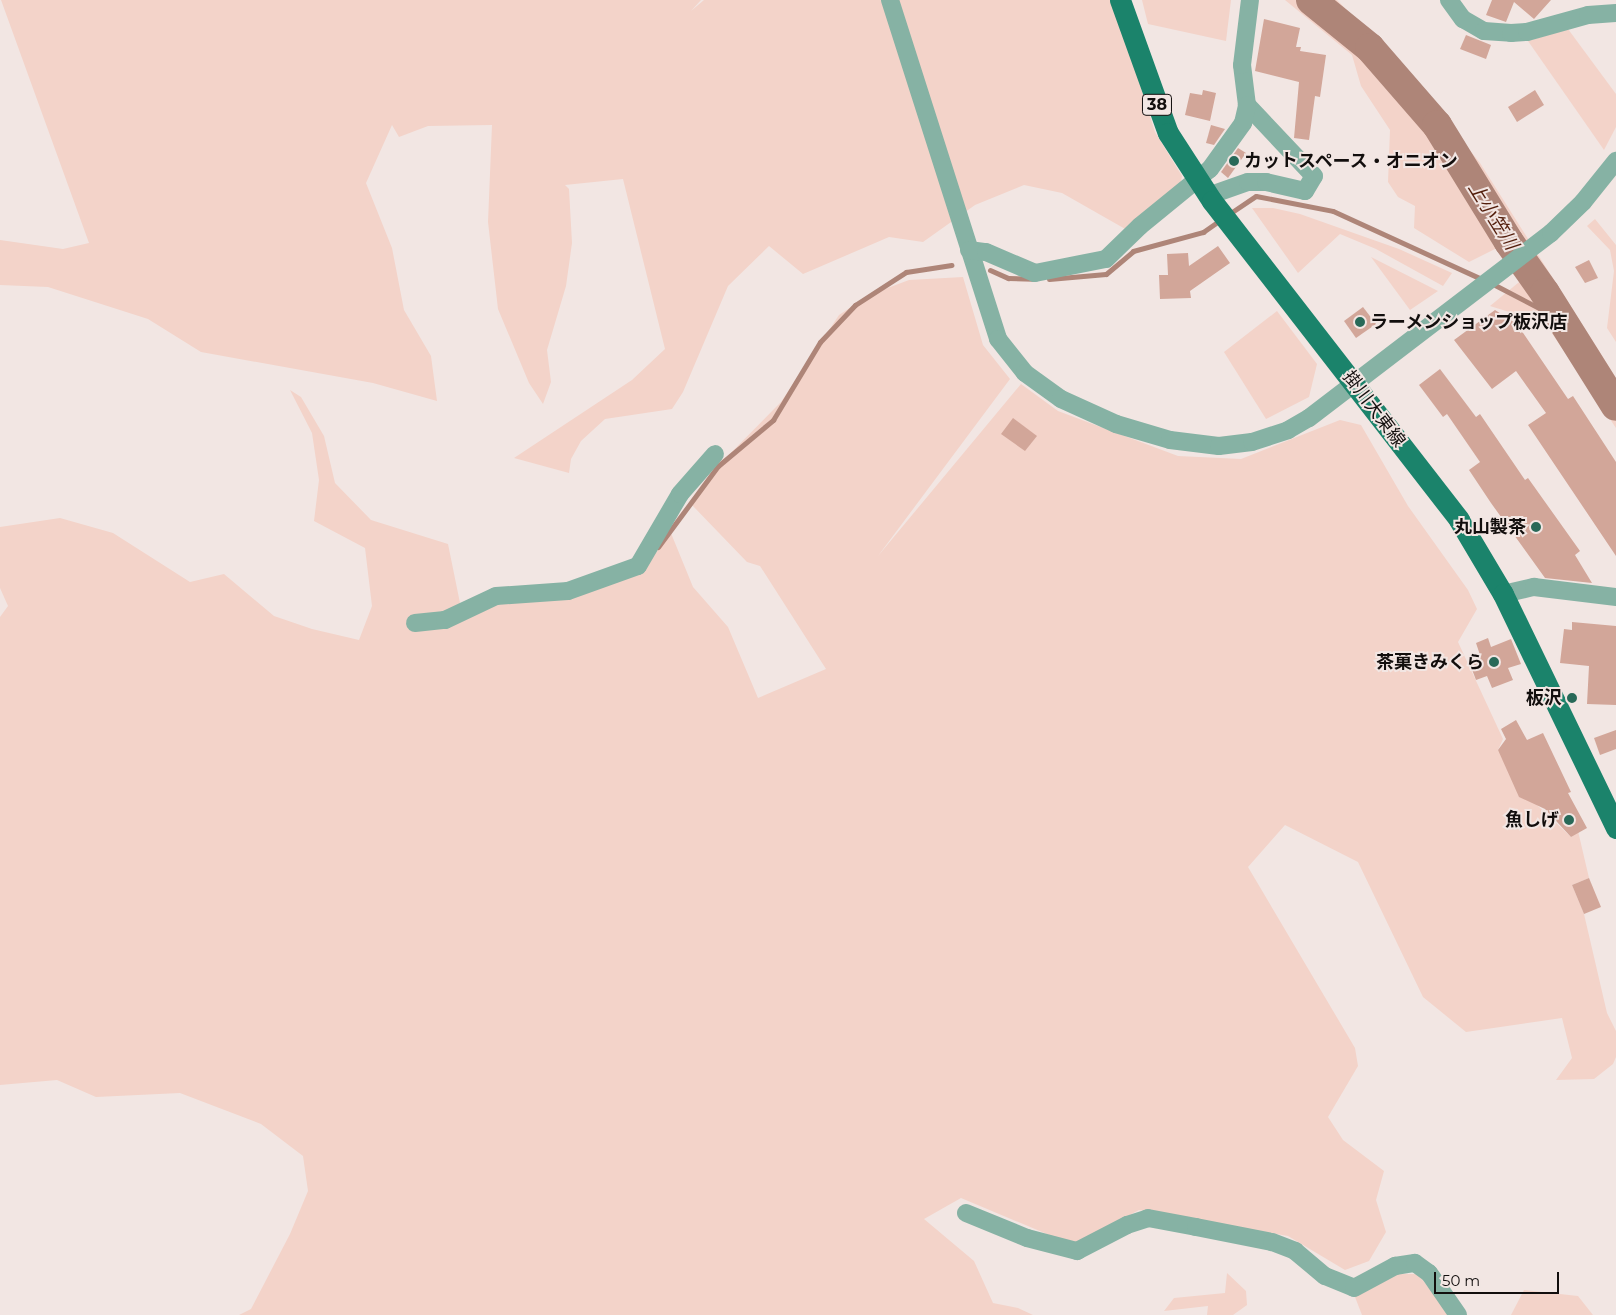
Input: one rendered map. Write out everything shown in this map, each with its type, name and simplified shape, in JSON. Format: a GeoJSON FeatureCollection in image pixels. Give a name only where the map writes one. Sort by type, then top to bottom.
{"type":"FeatureCollection","features":[{"type":"Feature","properties":{"kind":"main road","name":"掛川大東線"},"geometry":{"type":"LineString","coordinates":[[1120,0],[1168,133],[1206,192],[1235,232],[1355,383],[1459,520],[1503,594],[1616,828]]}},
{"type":"Feature","properties":{"kind":"street"},"geometry":{"type":"LineString","coordinates":[[890,0],[998,339],[1025,373],[1061,400],[1116,424],[1170,440],[1219,446],[1252,442],[1288,430],[1355,383],[1551,233],[1583,202],[1616,161]]}},
{"type":"Feature","properties":{"kind":"street"},"geometry":{"type":"LineString","coordinates":[[1206,192],[1229,145],[1243,123],[1247,105],[1242,65],[1250,0]]}},
{"type":"Feature","properties":{"kind":"street"},"geometry":{"type":"LineString","coordinates":[[1448,0],[1463,19],[1484,30],[1511,33],[1527,32],[1588,15],[1616,12]]}},
{"type":"Feature","properties":{"kind":"street"},"geometry":{"type":"LineString","coordinates":[[969,250],[986,252],[1035,273],[1106,259],[1140,226],[1206,192],[1248,182],[1266,182],[1305,191],[1311,185],[1314,176],[1247,105]]}},
{"type":"Feature","properties":{"kind":"street"},"geometry":{"type":"LineString","coordinates":[[415,623],[444,620],[496,596],[568,591],[638,566],[680,494],[715,454]]}},
{"type":"Feature","properties":{"kind":"street"},"geometry":{"type":"LineString","coordinates":[[1503,594],[1534,587],[1616,597]]}},
{"type":"Feature","properties":{"kind":"street"},"geometry":{"type":"LineString","coordinates":[[966,1213],[1027,1238],[1077,1251],[1127,1225],[1148,1218],[1196,1227],[1272,1242],[1295,1251],[1325,1276],[1354,1288],[1395,1266],[1415,1263],[1429,1273],[1458,1315]]}},
{"type":"Feature","properties":{"kind":"shaded area"},"geometry":{"type":"Polygon","coordinates":[[[1,0],[701,0],[691,11],[704,0],[1113,0],[1155,132],[1182,176],[1181,182],[1127,230],[1062,193],[1024,185],[975,205],[923,242],[889,237],[803,274],[769,246],[728,286],[683,392],[672,409],[605,419],[581,441],[571,459],[569,473],[514,458],[632,380],[665,349],[623,179],[565,185],[569,189],[572,243],[566,286],[547,350],[551,382],[543,404],[529,383],[498,309],[488,222],[492,125],[428,126],[399,137],[392,125],[366,183],[392,248],[404,310],[431,356],[437,401],[373,383],[201,352],[148,319],[48,287],[0,285],[0,240],[63,249],[89,243],[1,0]]]}},
{"type":"Feature","properties":{"kind":"shaded area"},"geometry":{"type":"Polygon","coordinates":[[[1142,0],[1231,0],[1226,41],[1148,24],[1142,0]]]}},
{"type":"Feature","properties":{"kind":"shaded area"},"geometry":{"type":"Polygon","coordinates":[[[1285,0],[1337,0],[1402,66],[1480,163],[1616,378],[1616,428],[1545,323],[1490,306],[1524,278],[1501,246],[1469,262],[1414,228],[1415,206],[1398,197],[1388,182],[1390,130],[1361,86],[1352,55],[1285,0]]]}},
{"type":"Feature","properties":{"kind":"shaded area"},"geometry":{"type":"Polygon","coordinates":[[[1568,29],[1616,94],[1616,127],[1604,150],[1528,41],[1568,29]]]}},
{"type":"Feature","properties":{"kind":"shaded area"},"geometry":{"type":"Polygon","coordinates":[[[1252,208],[1273,208],[1300,214],[1399,249],[1452,273],[1443,286],[1376,249],[1340,234],[1298,273],[1252,208]]]}},
{"type":"Feature","properties":{"kind":"shaded area"},"geometry":{"type":"Polygon","coordinates":[[[1595,219],[1616,245],[1616,342],[1607,328],[1614,271],[1610,250],[1587,226],[1595,219]]]}},
{"type":"Feature","properties":{"kind":"shaded area"},"geometry":{"type":"Polygon","coordinates":[[[1371,257],[1438,291],[1410,310],[1371,257]]]}},
{"type":"Feature","properties":{"kind":"shaded area"},"geometry":{"type":"Polygon","coordinates":[[[963,277],[983,345],[1010,379],[878,556],[1021,384],[1058,411],[1178,456],[1241,459],[1340,420],[1361,425],[1408,506],[1468,590],[1477,609],[1458,642],[1503,739],[1498,750],[1538,806],[1571,837],[1578,831],[1589,878],[1572,885],[1584,914],[1607,1013],[1616,1031],[1616,1057],[1613,1064],[1594,1079],[1556,1080],[1572,1058],[1562,1018],[1466,1032],[1423,997],[1358,862],[1285,825],[1248,867],[1355,1048],[1358,1066],[1328,1117],[1343,1140],[1384,1171],[1376,1200],[1386,1232],[1369,1261],[1345,1270],[1288,1236],[1139,1210],[1073,1245],[961,1198],[924,1219],[974,1261],[993,1303],[1018,1308],[1033,1315],[239,1315],[251,1309],[290,1234],[308,1191],[303,1156],[261,1124],[180,1093],[96,1097],[57,1080],[0,1085],[0,617],[8,606],[0,588],[0,527],[60,518],[113,533],[190,582],[224,574],[274,616],[312,629],[359,640],[372,606],[365,548],[314,521],[319,480],[312,433],[290,390],[301,397],[324,436],[335,483],[371,520],[448,544],[460,603],[568,591],[638,566],[666,521],[693,587],[728,627],[758,698],[826,669],[760,566],[747,562],[692,505],[711,473],[781,402],[839,315],[869,295],[909,280],[963,277]]]}},
{"type":"Feature","properties":{"kind":"shaded area"},"geometry":{"type":"Polygon","coordinates":[[[1277,311],[1317,364],[1309,397],[1266,419],[1224,352],[1277,311]]]}},
{"type":"Feature","properties":{"kind":"shaded area"},"geometry":{"type":"Polygon","coordinates":[[[1227,1273],[1246,1291],[1247,1305],[1233,1315],[1207,1315],[1208,1306],[1164,1311],[1174,1298],[1225,1293],[1227,1273]]]}},
{"type":"Feature","properties":{"kind":"shaded area"},"geometry":{"type":"Polygon","coordinates":[[[1394,1274],[1418,1274],[1450,1315],[1362,1315],[1355,1297],[1394,1274]]]}},
{"type":"Feature","properties":{"kind":"shaded area"},"geometry":{"type":"Polygon","coordinates":[[[1524,1290],[1578,1296],[1593,1315],[1511,1315],[1524,1290]]]}},
{"type":"Feature","properties":{"kind":"building"},"geometry":{"type":"Polygon","coordinates":[[[1492,0],[1551,0],[1534,19],[1514,2],[1506,22],[1486,15],[1492,0]]]}},
{"type":"Feature","properties":{"kind":"building"},"geometry":{"type":"Polygon","coordinates":[[[1264,19],[1300,28],[1296,47],[1301,47],[1300,51],[1326,55],[1320,97],[1315,96],[1309,140],[1294,138],[1299,82],[1255,71],[1264,19]]]}},
{"type":"Feature","properties":{"kind":"building"},"geometry":{"type":"Polygon","coordinates":[[[1466,35],[1491,45],[1486,59],[1460,49],[1466,35]]]}},
{"type":"Feature","properties":{"kind":"building"},"geometry":{"type":"Polygon","coordinates":[[[1203,90],[1216,93],[1210,121],[1185,115],[1190,93],[1202,95],[1203,90]]]}},
{"type":"Feature","properties":{"kind":"building"},"geometry":{"type":"Polygon","coordinates":[[[1535,90],[1544,105],[1517,122],[1508,107],[1535,90]]]}},
{"type":"Feature","properties":{"kind":"building"},"geometry":{"type":"Polygon","coordinates":[[[1211,125],[1225,129],[1214,145],[1206,143],[1211,125]]]}},
{"type":"Feature","properties":{"kind":"building"},"geometry":{"type":"Polygon","coordinates":[[[1238,148],[1246,153],[1228,178],[1221,172],[1238,148]]]}},
{"type":"Feature","properties":{"kind":"building"},"geometry":{"type":"Polygon","coordinates":[[[1218,246],[1230,263],[1190,291],[1191,298],[1160,299],[1159,275],[1168,275],[1167,254],[1188,253],[1189,266],[1218,246]]]}},
{"type":"Feature","properties":{"kind":"building"},"geometry":{"type":"Polygon","coordinates":[[[1589,260],[1598,278],[1585,283],[1575,267],[1589,260]]]}},
{"type":"Feature","properties":{"kind":"building","name":"ラーメンショップ板沢店"},"geometry":{"type":"Polygon","coordinates":[[[1363,307],[1376,324],[1356,338],[1344,321],[1363,307]]]}},
{"type":"Feature","properties":{"kind":"building"},"geometry":{"type":"Polygon","coordinates":[[[1495,310],[1517,324],[1568,399],[1573,396],[1616,462],[1616,556],[1528,425],[1546,413],[1516,371],[1492,389],[1454,340],[1495,310]]]}},
{"type":"Feature","properties":{"kind":"building"},"geometry":{"type":"Polygon","coordinates":[[[1440,369],[1476,417],[1480,414],[1525,480],[1528,478],[1580,551],[1575,555],[1592,583],[1545,578],[1491,503],[1469,470],[1480,462],[1447,414],[1443,417],[1419,385],[1440,369]]]}},
{"type":"Feature","properties":{"kind":"building"},"geometry":{"type":"Polygon","coordinates":[[[1013,418],[1037,436],[1025,451],[1001,434],[1013,418]]]}},
{"type":"Feature","properties":{"kind":"building"},"geometry":{"type":"Polygon","coordinates":[[[1572,622],[1616,626],[1616,705],[1587,704],[1589,666],[1560,663],[1564,629],[1572,630],[1572,622]]]}},
{"type":"Feature","properties":{"kind":"building","name":"茶菓きみくら"},"geometry":{"type":"Polygon","coordinates":[[[1488,638],[1491,647],[1511,639],[1521,664],[1508,668],[1513,680],[1492,688],[1487,676],[1476,680],[1468,659],[1480,655],[1476,643],[1488,638]]]}},
{"type":"Feature","properties":{"kind":"building"},"geometry":{"type":"Polygon","coordinates":[[[1516,720],[1527,740],[1543,733],[1571,792],[1568,793],[1587,828],[1571,837],[1545,809],[1519,797],[1498,750],[1506,739],[1501,729],[1516,720]]]}},
{"type":"Feature","properties":{"kind":"building"},"geometry":{"type":"Polygon","coordinates":[[[1616,730],[1616,749],[1600,755],[1594,738],[1616,730]]]}},
{"type":"Feature","properties":{"kind":"building"},"geometry":{"type":"Polygon","coordinates":[[[1589,878],[1601,907],[1584,914],[1572,885],[1589,878]]]}},
{"type":"Feature","properties":{"kind":"waterway","name":"上小笠川"},"geometry":{"type":"LineString","coordinates":[[1311,0],[1370,48],[1437,125],[1509,242],[1545,293],[1616,406]]}},
{"type":"Feature","properties":{"kind":"waterway"},"geometry":{"type":"LineString","coordinates":[[1229,214],[1256,196],[1333,211],[1484,280]]}},
{"type":"Feature","properties":{"kind":"waterway"},"geometry":{"type":"LineString","coordinates":[[1049,279],[1106,274],[1133,251],[1203,232],[1220,220]]}},
{"type":"Feature","properties":{"kind":"waterway"},"geometry":{"type":"LineString","coordinates":[[658,547],[718,466],[773,420],[820,342],[855,305],[906,272],[951,265]]}},
{"type":"Feature","properties":{"kind":"waterway"},"geometry":{"type":"LineString","coordinates":[[990,270],[1008,278],[1033,279]]}},
{"type":"Feature","properties":{"kind":"waterway"},"geometry":{"type":"LineString","coordinates":[[1491,283],[1560,319]]}},
{"type":"Feature","properties":{"kind":"place","name":"カットスペース・オニオン"},"geometry":{"type":"Point","coordinates":[1234,161]}},
{"type":"Feature","properties":{"kind":"place","name":"ラーメンショップ板沢店"},"geometry":{"type":"Point","coordinates":[1360,322]}},
{"type":"Feature","properties":{"kind":"place","name":"丸山製茶"},"geometry":{"type":"Point","coordinates":[1536,527]}},
{"type":"Feature","properties":{"kind":"place","name":"茶菓きみくら"},"geometry":{"type":"Point","coordinates":[1494,662]}},
{"type":"Feature","properties":{"kind":"place","name":"板沢"},"geometry":{"type":"Point","coordinates":[1572,698]}},
{"type":"Feature","properties":{"kind":"place","name":"魚しげ"},"geometry":{"type":"Point","coordinates":[1569,820]}}]}
